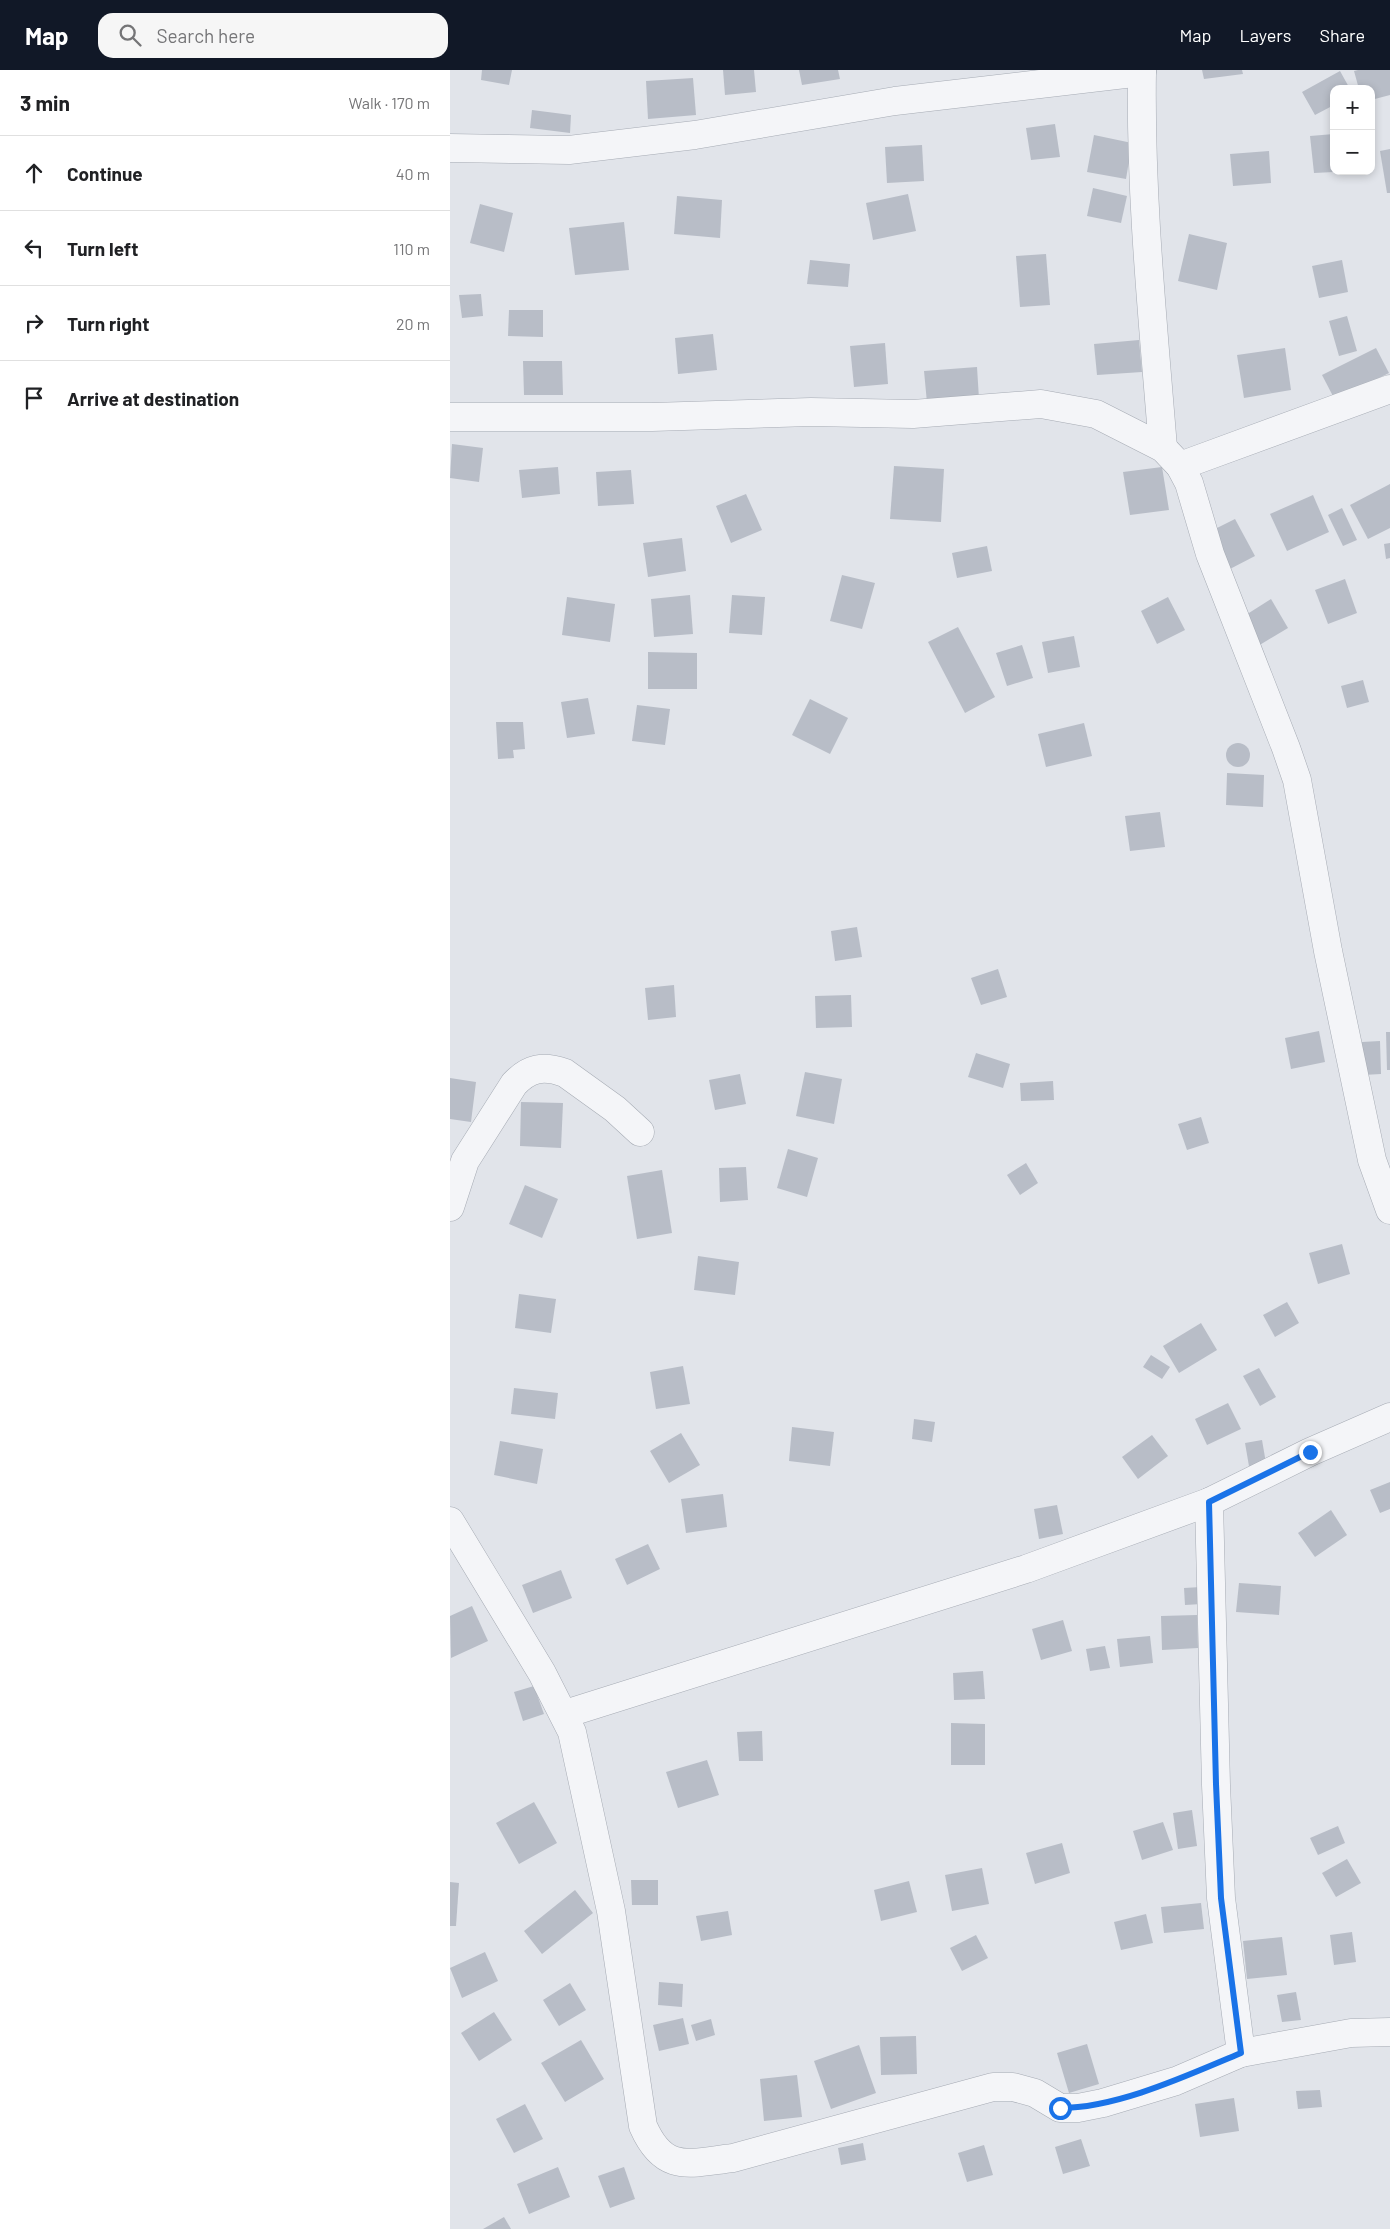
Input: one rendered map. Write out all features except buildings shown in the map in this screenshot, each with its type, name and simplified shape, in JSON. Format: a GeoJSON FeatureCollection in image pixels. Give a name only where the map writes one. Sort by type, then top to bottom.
{"type":"FeatureCollection","features":[{"type":"Feature","properties":{"kind":"street"},"geometry":{"type":"LineString","coordinates":[[450,148],[569,150],[695,135],[895,101],[1142,71],[1141,148],[1146,256],[1172,457],[1189,483],[1210,554],[1297,780],[1328,951],[1372,1160],[1390,1210]]}},
{"type":"Feature","properties":{"kind":"street"},"geometry":{"type":"LineString","coordinates":[[450,416],[652,417],[811,412],[913,414],[1040,404],[1096,414],[1172,457],[1390,388]]}},
{"type":"Feature","properties":{"kind":"street"},"geometry":{"type":"LineString","coordinates":[[450,1207],[465,1161],[514,1084],[524,1074],[534,1069],[555,1070],[565,1073],[615,1109],[640,1132]]}},
{"type":"Feature","properties":{"kind":"street"},"geometry":{"type":"LineString","coordinates":[[565,1714],[1026,1569],[1209,1502],[1310,1452],[1390,1417]]}},
{"type":"Feature","properties":{"kind":"street"},"geometry":{"type":"LineString","coordinates":[[1209,1502],[1216,1784],[1221,1898],[1241,2053]]}},
{"type":"Feature","properties":{"kind":"street"},"geometry":{"type":"LineString","coordinates":[[450,1521],[542,1672],[565,1714],[572,1732],[611,1910],[643,2126],[652,2143],[666,2158],[673,2162],[695,2163],[733,2158],[993,2087],[1013,2087],[1035,2093],[1060,2108],[1078,2108],[1103,2103],[1176,2081],[1241,2053],[1351,2033],[1390,2032]]}},
{"type":"Feature","properties":{"kind":"route"},"geometry":{"type":"LineString","coordinates":[[1060,2108],[1078,2108],[1103,2103],[1176,2081],[1241,2053],[1221,1898],[1216,1784],[1209,1502],[1310,1452]]}}]}
